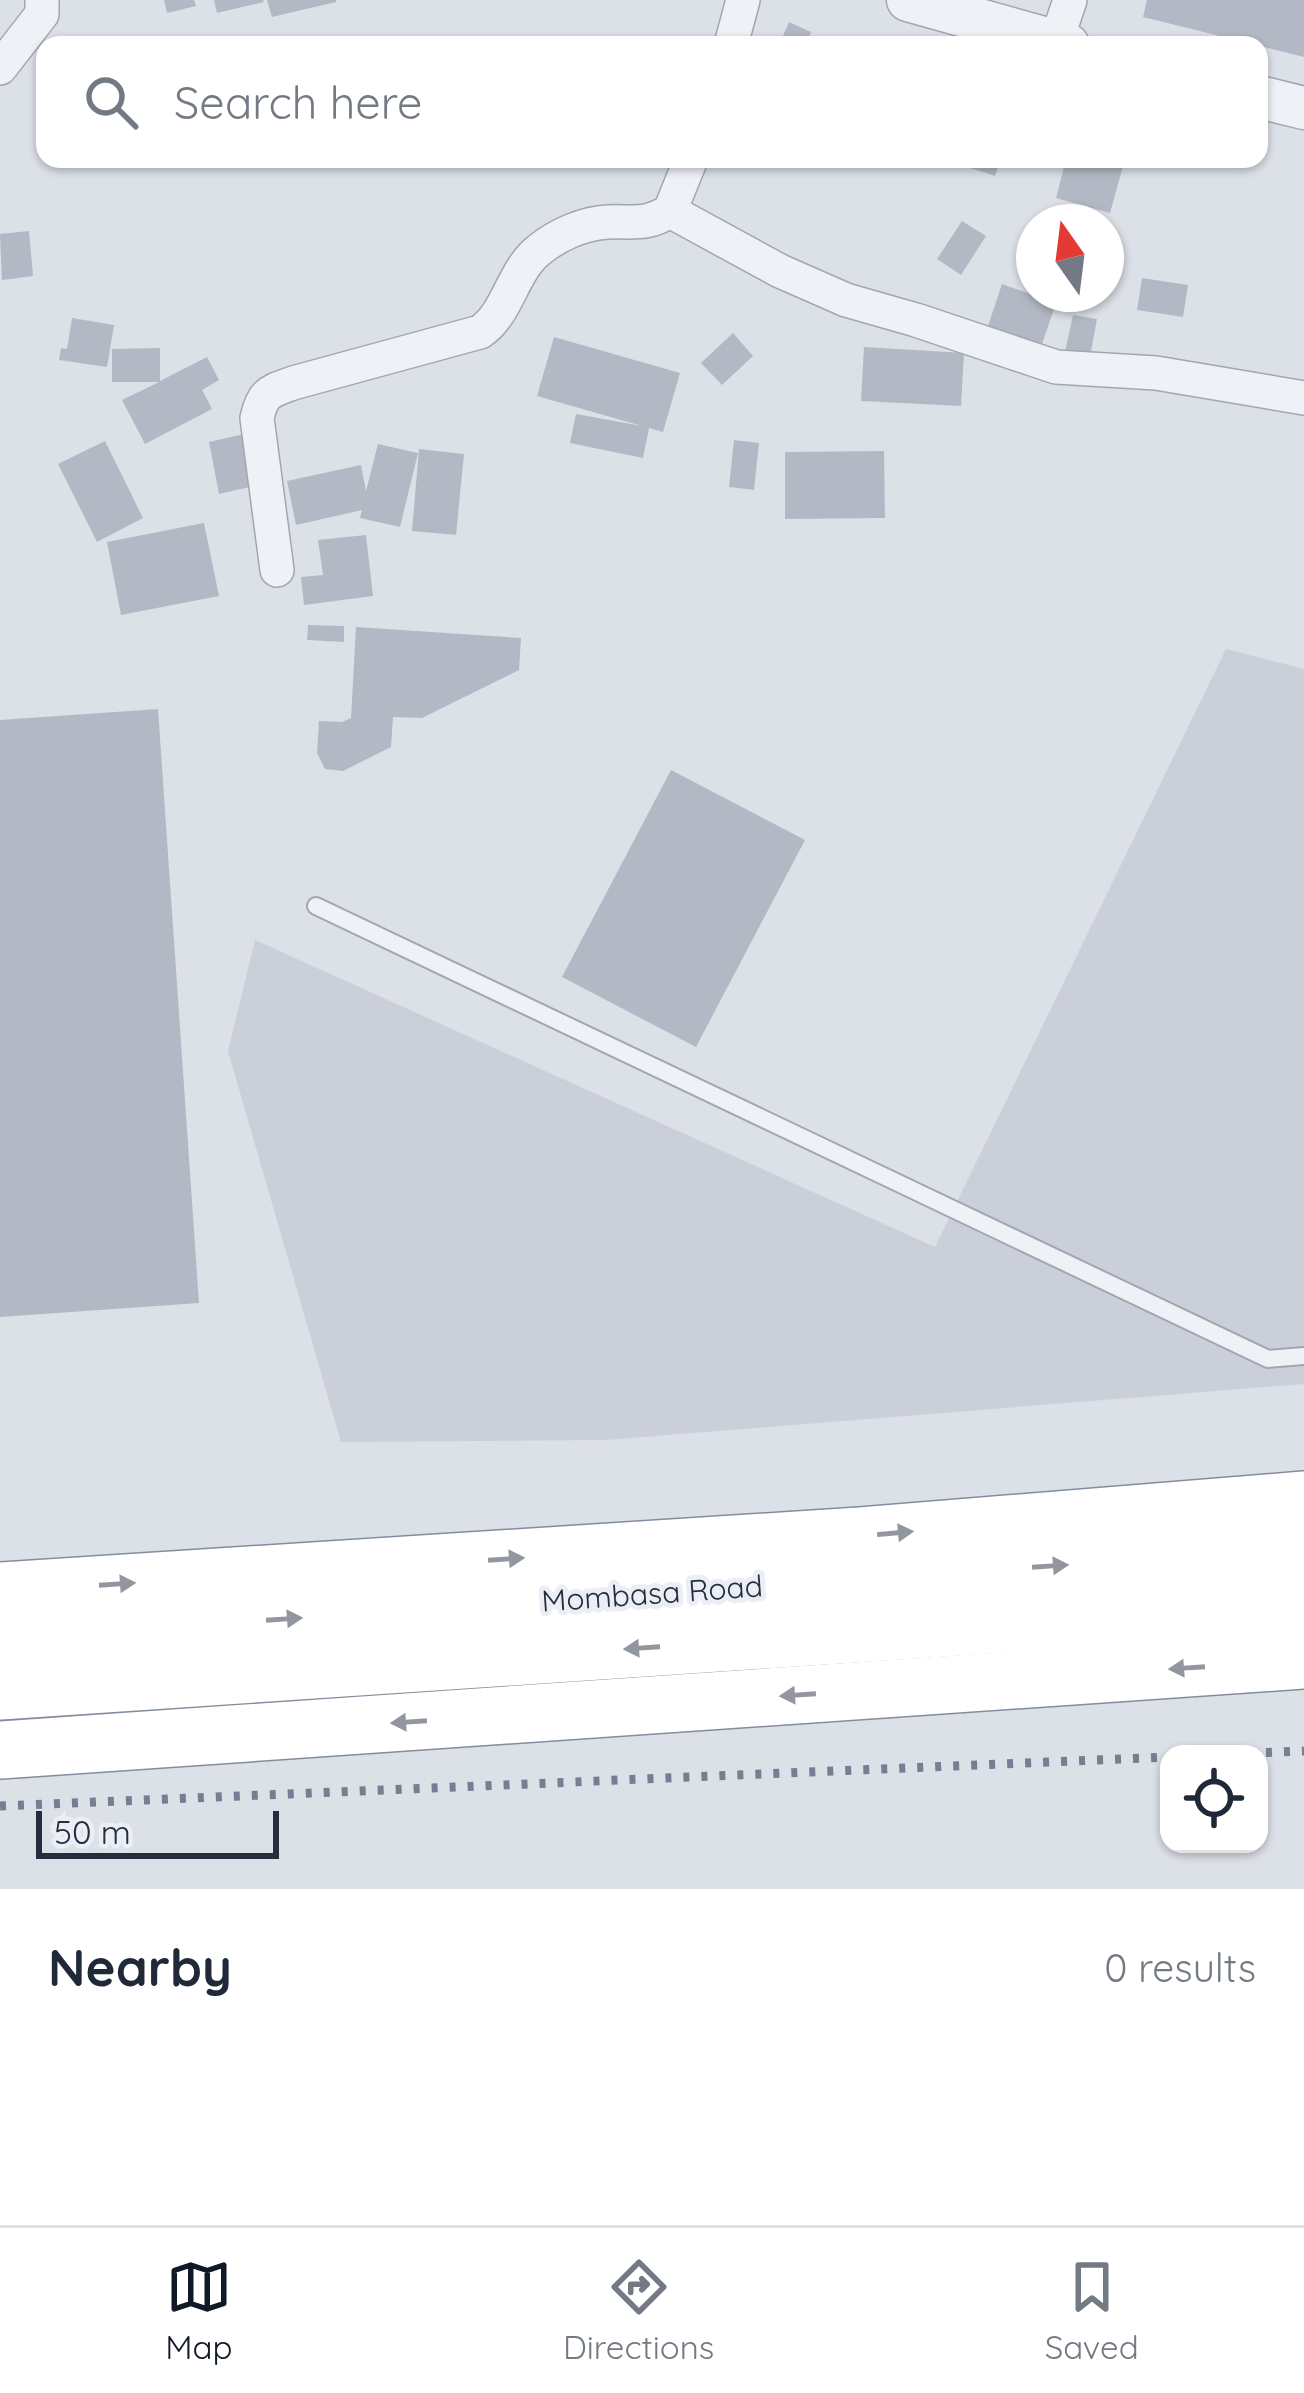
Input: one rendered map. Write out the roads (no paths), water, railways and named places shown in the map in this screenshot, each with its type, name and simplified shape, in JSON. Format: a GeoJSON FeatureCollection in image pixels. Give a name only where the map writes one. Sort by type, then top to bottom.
{"type":"FeatureCollection","features":[{"type":"Feature","properties":{"kind":"highway"},"geometry":{"type":"LineString","coordinates":[[0,1591],[836,1538],[1304,1500]]}},
{"type":"Feature","properties":{"kind":"highway","name":"Mombasa Road"},"geometry":{"type":"LineString","coordinates":[[0,1640],[1304,1548]]}},
{"type":"Feature","properties":{"kind":"highway","name":"Mombasa Road"},"geometry":{"type":"LineString","coordinates":[[0,1691],[1304,1604]]}},
{"type":"Feature","properties":{"kind":"highway"},"geometry":{"type":"LineString","coordinates":[[0,1750],[1304,1660]]}},
{"type":"Feature","properties":{"kind":"street"},"geometry":{"type":"LineString","coordinates":[[0,68],[42,14],[42,0]]}},
{"type":"Feature","properties":{"kind":"street"},"geometry":{"type":"LineString","coordinates":[[733,36],[743,0]]}},
{"type":"Feature","properties":{"kind":"street"},"geometry":{"type":"LineString","coordinates":[[908,0],[1037,36]]}},
{"type":"Feature","properties":{"kind":"street"},"geometry":{"type":"LineString","coordinates":[[1063,36],[1070,0]]}},
{"type":"Feature","properties":{"kind":"street"},"geometry":{"type":"LineString","coordinates":[[1268,99],[1304,108]]}},
{"type":"Feature","properties":{"kind":"street"},"geometry":{"type":"LineString","coordinates":[[277,570],[257,418],[261,400],[293,383],[480,332],[492,324],[536,251],[586,226],[643,224],[670,212],[688,168]]}},
{"type":"Feature","properties":{"kind":"street"},"geometry":{"type":"LineString","coordinates":[[670,212],[846,300],[1056,367],[1156,374],[1304,398]]}},
{"type":"Feature","properties":{"kind":"lane"},"geometry":{"type":"LineString","coordinates":[[316,906],[1268,1359],[1304,1356]]}},
{"type":"Feature","properties":{"kind":"railway"},"geometry":{"type":"LineString","coordinates":[[1268,1752],[1304,1751]]}},
{"type":"Feature","properties":{"kind":"railway"},"geometry":{"type":"LineString","coordinates":[[0,1806],[1160,1757]]}}]}
